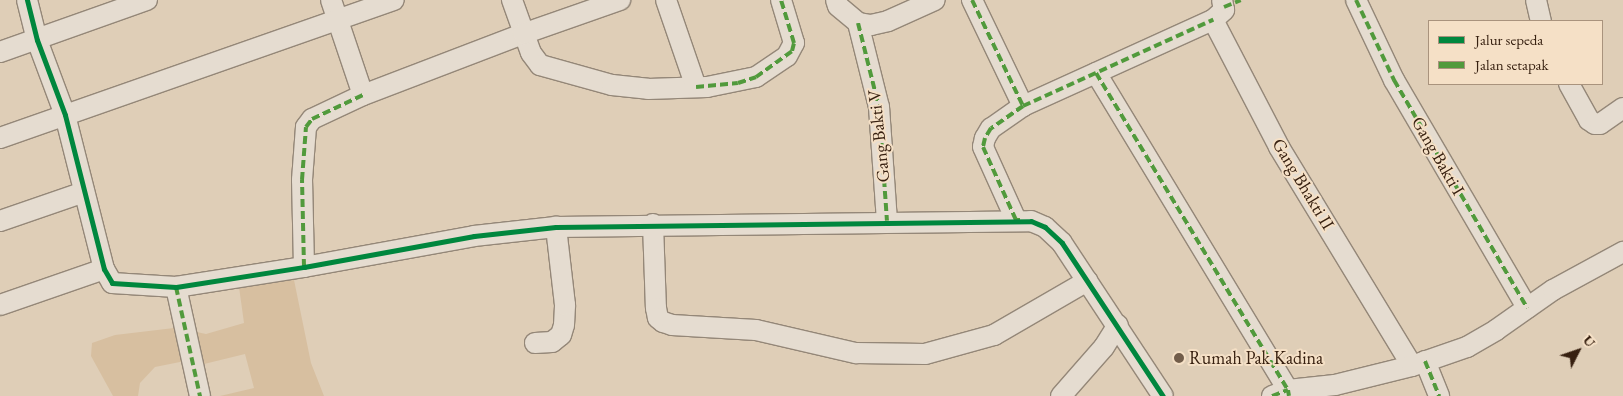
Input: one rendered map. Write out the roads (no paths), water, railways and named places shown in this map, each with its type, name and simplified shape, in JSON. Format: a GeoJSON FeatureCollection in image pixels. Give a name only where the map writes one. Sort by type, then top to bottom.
{"type":"FeatureCollection","features":[{"type":"Feature","properties":{"kind":"street"},"geometry":{"type":"LineString","coordinates":[[27,0],[37,40],[65,116],[104,269],[112,283],[176,287],[304,267],[474,236],[556,227],[887,221],[1031,221],[1045,227],[1062,244],[1118,325],[1163,396]]}},
{"type":"Feature","properties":{"kind":"street"},"geometry":{"type":"LineString","coordinates":[[0,52],[147,0]]}},
{"type":"Feature","properties":{"kind":"street"},"geometry":{"type":"LineString","coordinates":[[331,0],[364,96]]}},
{"type":"Feature","properties":{"kind":"street"},"geometry":{"type":"LineString","coordinates":[[0,138],[393,0]]}},
{"type":"Feature","properties":{"kind":"street"},"geometry":{"type":"LineString","coordinates":[[512,0],[531,53],[540,65],[571,75],[612,84],[648,88],[696,87],[738,83],[756,77],[792,51],[794,43],[781,0]]}},
{"type":"Feature","properties":{"kind":"street"},"geometry":{"type":"LineString","coordinates":[[304,267],[302,180],[306,127],[312,119],[364,96],[523,34],[620,0]]}},
{"type":"Feature","properties":{"kind":"street"},"geometry":{"type":"LineString","coordinates":[[666,0],[696,87]]}},
{"type":"Feature","properties":{"kind":"street"},"geometry":{"type":"LineString","coordinates":[[836,0],[838,6],[858,24],[871,25],[888,21],[935,0]]}},
{"type":"Feature","properties":{"kind":"street"},"geometry":{"type":"LineString","coordinates":[[972,0],[1023,106]]}},
{"type":"Feature","properties":{"kind":"street","name":"Gang Bakti I"},"geometry":{"type":"LineString","coordinates":[[1356,0],[1394,80],[1527,308]]}},
{"type":"Feature","properties":{"kind":"street"},"geometry":{"type":"LineString","coordinates":[[1536,0],[1541,20]]}},
{"type":"Feature","properties":{"kind":"street"},"geometry":{"type":"LineString","coordinates":[[1016,220],[983,147],[984,138],[991,128],[1023,106],[1096,72],[1225,7]]}},
{"type":"Feature","properties":{"kind":"street","name":"Gang Bhakti II"},"geometry":{"type":"LineString","coordinates":[[1225,7],[1279,147],[1439,396]]}},
{"type":"Feature","properties":{"kind":"street","name":"Gang Bakti V"},"geometry":{"type":"LineString","coordinates":[[858,24],[879,107],[887,221]]}},
{"type":"Feature","properties":{"kind":"street"},"geometry":{"type":"LineString","coordinates":[[1096,72],[1283,394],[1335,385],[1419,364],[1468,347],[1553,290],[1623,252]]}},
{"type":"Feature","properties":{"kind":"street"},"geometry":{"type":"LineString","coordinates":[[1570,85],[1589,120],[1595,124],[1600,124],[1623,108]]}},
{"type":"Feature","properties":{"kind":"street"},"geometry":{"type":"LineString","coordinates":[[0,221],[84,192]]}},
{"type":"Feature","properties":{"kind":"street"},"geometry":{"type":"LineString","coordinates":[[653,224],[656,308],[658,318],[664,322],[672,325],[756,330],[856,353],[925,354],[994,335],[1087,281]]}},
{"type":"Feature","properties":{"kind":"street"},"geometry":{"type":"LineString","coordinates":[[535,343],[552,342],[561,335],[564,325],[560,255],[556,227]]}},
{"type":"Feature","properties":{"kind":"street"},"geometry":{"type":"LineString","coordinates":[[0,305],[104,269]]}},
{"type":"Feature","properties":{"kind":"street"},"geometry":{"type":"LineString","coordinates":[[176,287],[200,396]]}},
{"type":"Feature","properties":{"kind":"street"},"geometry":{"type":"LineString","coordinates":[[1061,396],[1104,347],[1118,325]]}},
{"type":"Feature","properties":{"kind":"place","name":"Rumah Pak Kadina"},"geometry":{"type":"Point","coordinates":[1179,358]}}]}
